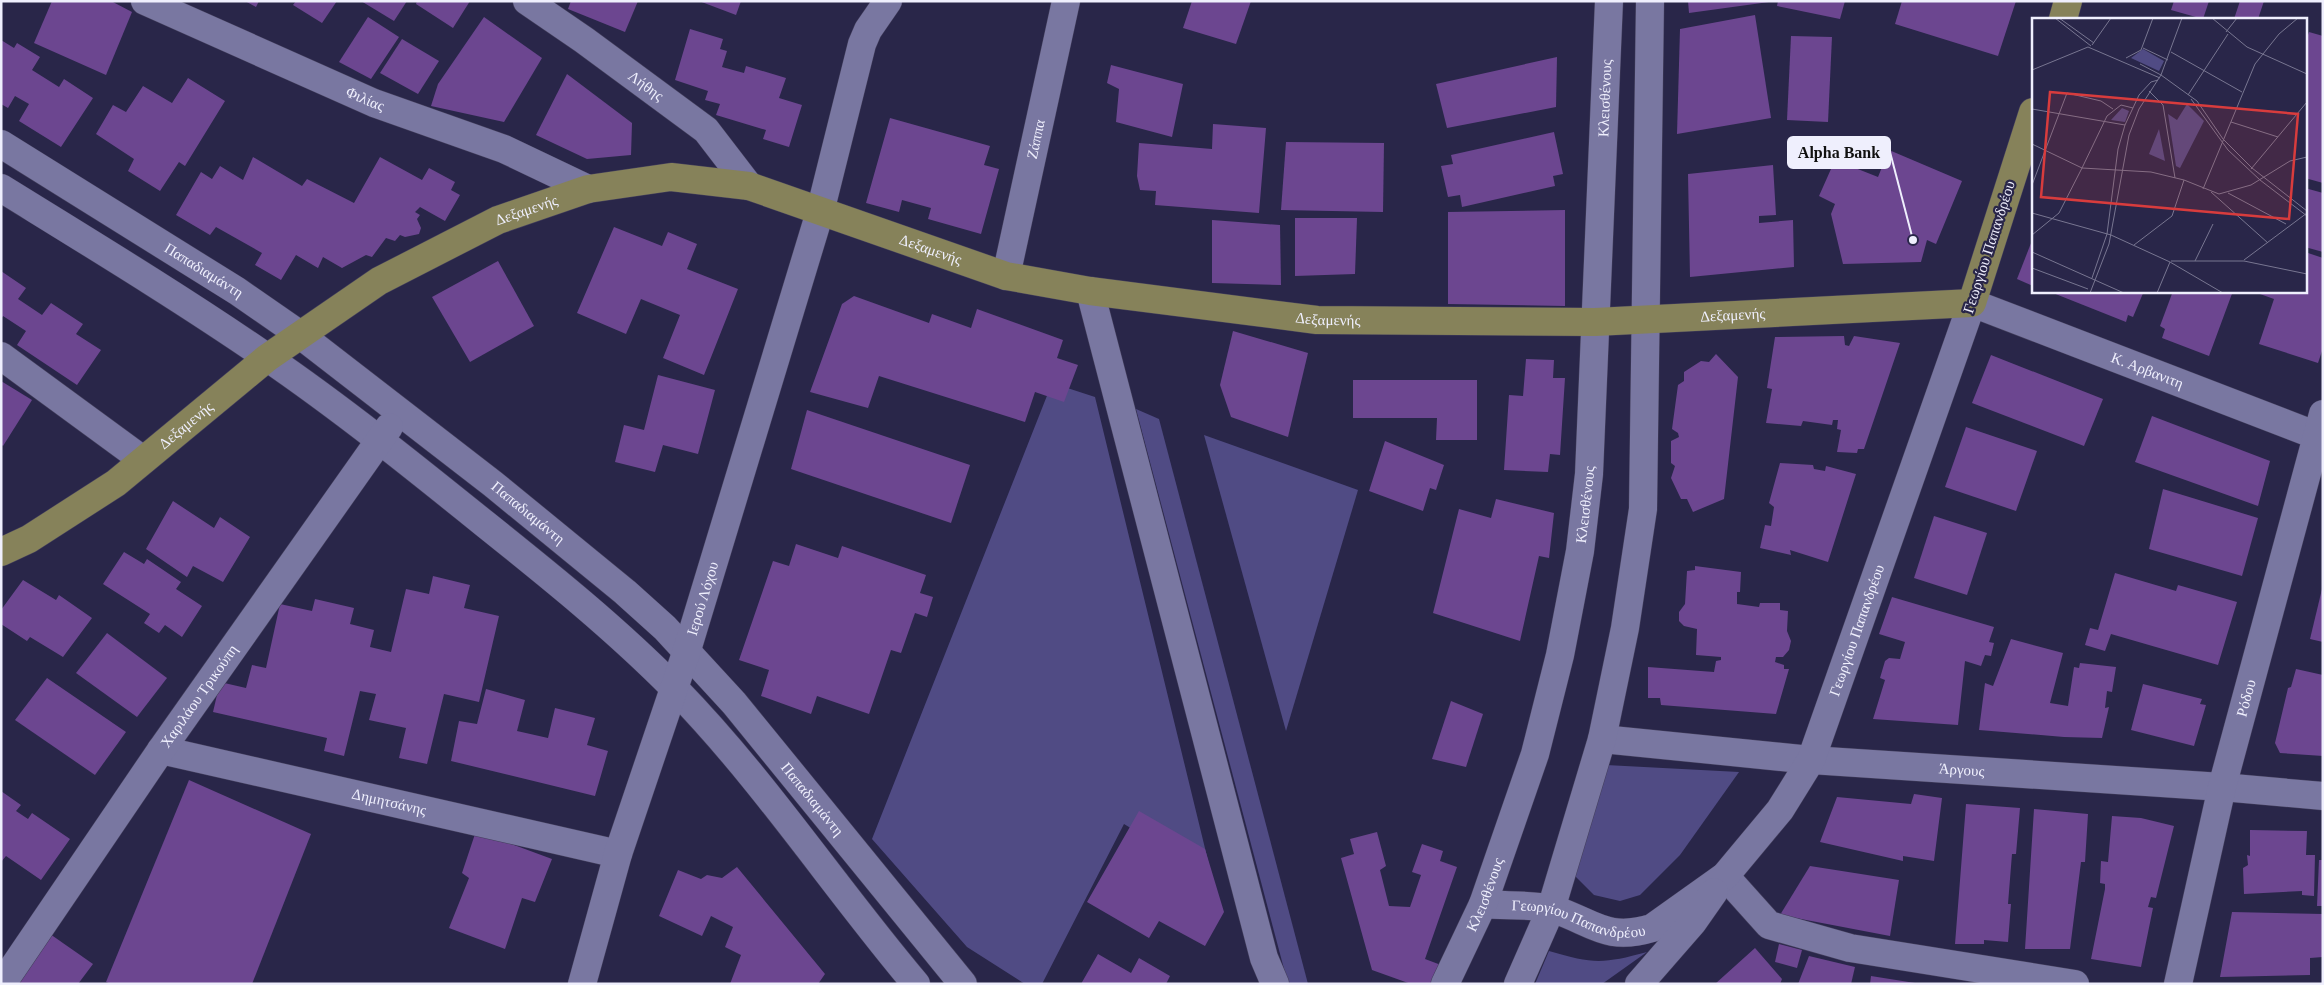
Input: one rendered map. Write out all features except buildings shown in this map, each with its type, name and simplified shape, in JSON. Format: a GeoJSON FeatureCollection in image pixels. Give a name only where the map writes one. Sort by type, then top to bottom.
{"type":"FeatureCollection","features":[{"type":"Feature","properties":{"kind":"main road"},"geometry":{"type":"LineString","coordinates":[[2063,18],[2068,1]]}},
{"type":"Feature","properties":{"kind":"main road","name":"Γεωργίου Παπανδρέου"},"geometry":{"type":"LineString","coordinates":[[1972,303],[2032,115]]}},
{"type":"Feature","properties":{"kind":"main road","name":"Δεξαμενής"},"geometry":{"type":"LineString","coordinates":[[1,552],[29,539],[116,483],[267,358],[299,334],[379,281],[498,220],[588,189],[671,177],[749,186],[1006,276],[1090,291],[1317,320],[1646,321],[1972,303]]}},
{"type":"Feature","properties":{"kind":"street","name":"Φιλίας"},"geometry":{"type":"LineString","coordinates":[[145,1],[374,103],[504,149],[588,189]]}},
{"type":"Feature","properties":{"kind":"street","name":"Λήθης"},"geometry":{"type":"LineString","coordinates":[[527,1],[584,40],[706,130],[749,186]]}},
{"type":"Feature","properties":{"kind":"street","name":"Ιερού Λόχου"},"geometry":{"type":"LineString","coordinates":[[582,984],[618,854],[687,650],[820,212],[862,44],[868,30],[888,1]]}},
{"type":"Feature","properties":{"kind":"street","name":"Ζάππα"},"geometry":{"type":"LineString","coordinates":[[1006,276],[1066,1]]}},
{"type":"Feature","properties":{"kind":"street","name":"Κλεισθένους"},"geometry":{"type":"LineString","coordinates":[[1445,984],[1483,904],[1534,754],[1560,655],[1578,560],[1588,474],[1609,1]]}},
{"type":"Feature","properties":{"kind":"street"},"geometry":{"type":"LineString","coordinates":[[1518,984],[1551,909],[1602,739],[1625,628],[1643,509],[1650,1]]}},
{"type":"Feature","properties":{"kind":"street","name":"Παπαδιαμάντη"},"geometry":{"type":"LineString","coordinates":[[1,144],[237,292],[299,334],[400,412],[624,592],[687,650],[745,716],[963,984]]}},
{"type":"Feature","properties":{"kind":"street","name":"Παπαδιαμάντη"},"geometry":{"type":"LineString","coordinates":[[1,188],[145,276],[267,358],[380,441],[559,584],[674,688],[750,771],[916,984]]}},
{"type":"Feature","properties":{"kind":"street"},"geometry":{"type":"LineString","coordinates":[[1090,291],[1264,958],[1276,984]]}},
{"type":"Feature","properties":{"kind":"street","name":"Κ. Αρβανιτη"},"geometry":{"type":"LineString","coordinates":[[1972,303],[2320,429]]}},
{"type":"Feature","properties":{"kind":"street","name":"Γεωργίου Παπανδρέου"},"geometry":{"type":"LineString","coordinates":[[1483,904],[1551,909],[1616,934],[1639,932],[1652,928],[1725,876],[1780,810],[1811,760],[1972,303]]}},
{"type":"Feature","properties":{"kind":"street"},"geometry":{"type":"LineString","coordinates":[[1,356],[143,460]]}},
{"type":"Feature","properties":{"kind":"street","name":"Χαριλάου Τρικούπη"},"geometry":{"type":"LineString","coordinates":[[2,984],[161,750],[400,412]]}},
{"type":"Feature","properties":{"kind":"street","name":"Ρόδου"},"geometry":{"type":"LineString","coordinates":[[2178,984],[2222,787],[2320,429]]}},
{"type":"Feature","properties":{"kind":"street","name":"Άργους"},"geometry":{"type":"LineString","coordinates":[[1602,739],[1811,760],[2222,787],[2323,796]]}},
{"type":"Feature","properties":{"kind":"street","name":"Δημητσάνης"},"geometry":{"type":"LineString","coordinates":[[161,750],[618,854]]}},
{"type":"Feature","properties":{"kind":"street"},"geometry":{"type":"LineString","coordinates":[[1639,984],[1693,922],[1725,876],[1769,925],[1850,948],[2075,984]]}},
{"type":"Feature","properties":{"kind":"shaded area"},"geometry":{"type":"Polygon","coordinates":[[[1052,383],[1095,397],[1212,877],[1124,824],[1042,984],[1025,984],[967,947],[872,839],[1052,383]]]}},
{"type":"Feature","properties":{"kind":"shaded area"},"geometry":{"type":"Polygon","coordinates":[[[1136,409],[1159,419],[1308,984],[1288,984],[1136,409]]]}},
{"type":"Feature","properties":{"kind":"shaded area"},"geometry":{"type":"Polygon","coordinates":[[[1204,435],[1358,490],[1286,731],[1204,435]]]}},
{"type":"Feature","properties":{"kind":"shaded area"},"geometry":{"type":"Polygon","coordinates":[[[1606,765],[1739,772],[1680,855],[1640,895],[1620,901],[1594,895],[1573,874],[1606,765]]]}},
{"type":"Feature","properties":{"kind":"shaded area"},"geometry":{"type":"Polygon","coordinates":[[[1549,951],[1598,961],[1619,959],[1647,952],[1602,984],[1535,984],[1549,951]]]}},
{"type":"Feature","properties":{"kind":"place","name":"Alpha Bank"},"geometry":{"type":"Point","coordinates":[1913,240]}}]}
